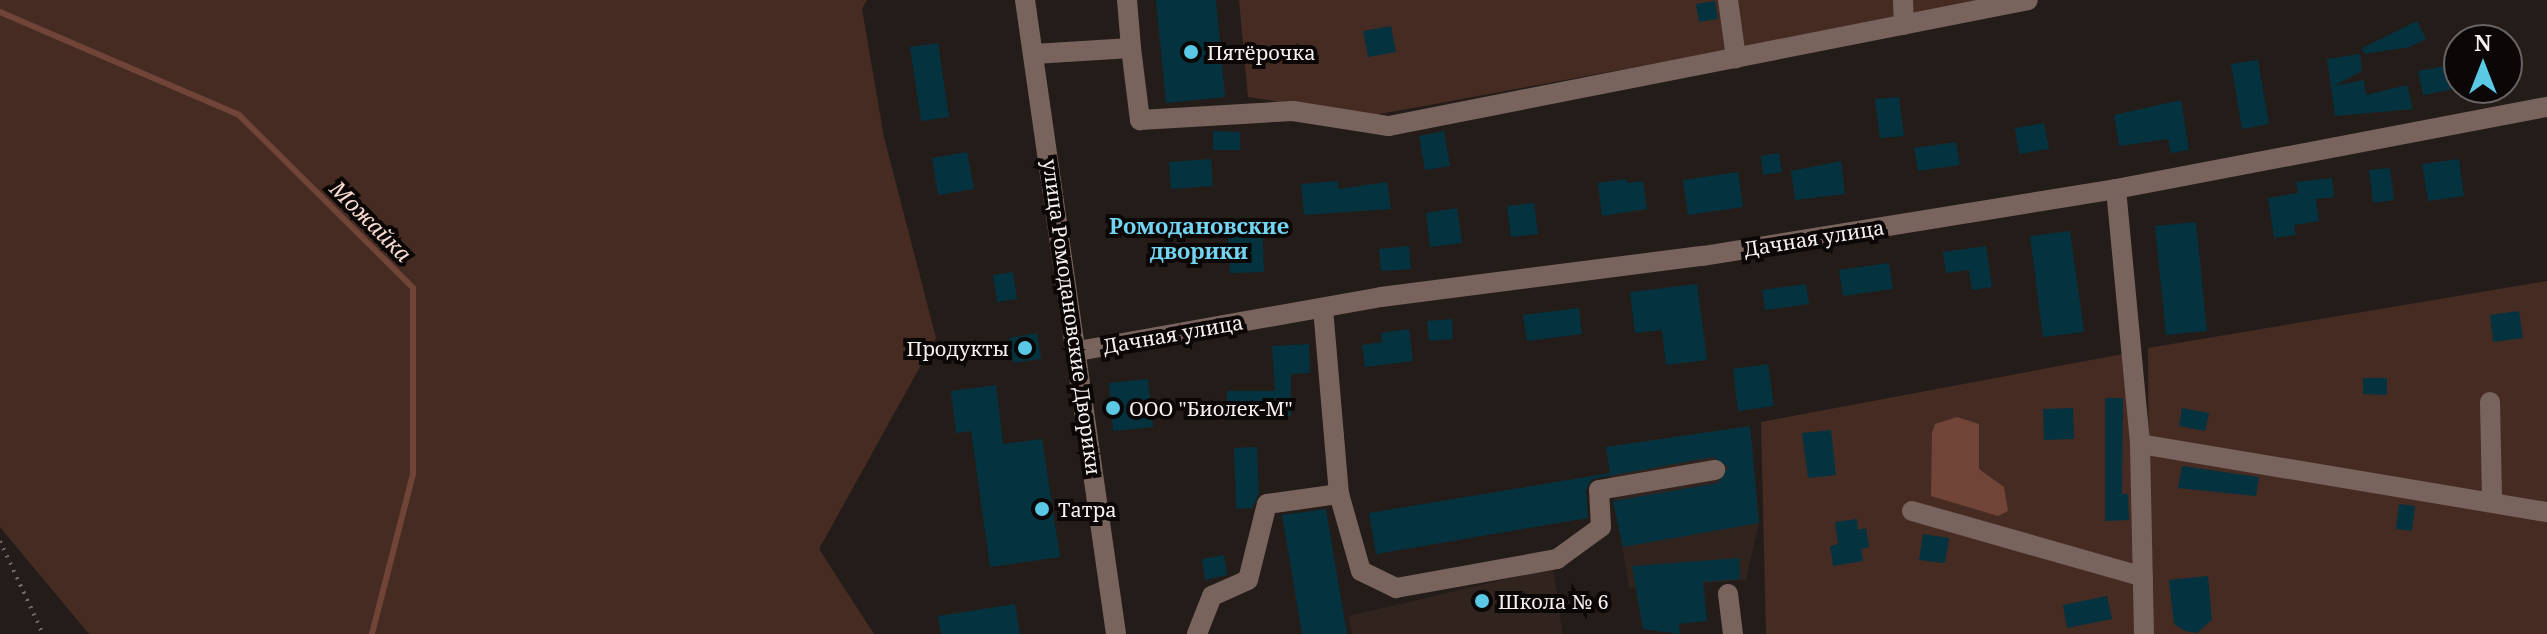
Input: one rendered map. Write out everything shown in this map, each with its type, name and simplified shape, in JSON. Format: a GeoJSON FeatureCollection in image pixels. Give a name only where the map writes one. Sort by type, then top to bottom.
{"type":"FeatureCollection","features":[{"type":"Feature","properties":{"kind":"street","name":"улица Ромодановские Дворики"},"geometry":{"type":"LineString","coordinates":[[1025,0],[1078,351],[1116,634]]}},
{"type":"Feature","properties":{"kind":"street"},"geometry":{"type":"LineString","coordinates":[[1127,0],[1140,120],[1293,111],[1389,126],[2028,0]]}},
{"type":"Feature","properties":{"kind":"street"},"geometry":{"type":"LineString","coordinates":[[1728,0],[1736,58]]}},
{"type":"Feature","properties":{"kind":"street"},"geometry":{"type":"LineString","coordinates":[[1903,0],[1904,25]]}},
{"type":"Feature","properties":{"kind":"street"},"geometry":{"type":"LineString","coordinates":[[1034,54],[1131,48]]}},
{"type":"Feature","properties":{"kind":"street","name":"Дачная улица"},"geometry":{"type":"LineString","coordinates":[[1078,351],[1323,308],[1703,256],[2116,189],[2547,107]]}},
{"type":"Feature","properties":{"kind":"street"},"geometry":{"type":"LineString","coordinates":[[2116,189],[2140,444],[2144,634]]}},
{"type":"Feature","properties":{"kind":"street"},"geometry":{"type":"LineString","coordinates":[[1323,308],[1339,494],[1361,571],[1396,588],[1557,559],[1601,527],[1599,490],[1715,470]]}},
{"type":"Feature","properties":{"kind":"street"},"geometry":{"type":"LineString","coordinates":[[2490,402],[2492,500]]}},
{"type":"Feature","properties":{"kind":"street"},"geometry":{"type":"LineString","coordinates":[[2140,444],[2492,500],[2547,512]]}},
{"type":"Feature","properties":{"kind":"street"},"geometry":{"type":"LineString","coordinates":[[1197,634],[1212,596],[1248,580],[1267,504],[1339,494]]}},
{"type":"Feature","properties":{"kind":"street"},"geometry":{"type":"LineString","coordinates":[[1912,511],[2143,577]]}},
{"type":"Feature","properties":{"kind":"street"},"geometry":{"type":"LineString","coordinates":[[1728,594],[1733,634]]}},
{"type":"Feature","properties":{"kind":"path"},"geometry":{"type":"LineString","coordinates":[[0,541],[43,634]]}},
{"type":"Feature","properties":{"kind":"shaded area"},"geometry":{"type":"Polygon","coordinates":[[[0,0],[867,0],[862,9],[884,137],[936,338],[819,549],[874,634],[89,634],[0,527],[0,0]]]}},
{"type":"Feature","properties":{"kind":"shaded area"},"geometry":{"type":"Polygon","coordinates":[[[1239,0],[2000,0],[1369,116],[1248,97],[1239,0]]]}},
{"type":"Feature","properties":{"kind":"shaded area"},"geometry":{"type":"Polygon","coordinates":[[[2547,281],[2547,634],[2150,634],[2148,348],[2547,281]]]}},
{"type":"Feature","properties":{"kind":"shaded area"},"geometry":{"type":"Polygon","coordinates":[[[2128,353],[2137,634],[1766,634],[1761,422],[2128,353]]]}},
{"type":"Feature","properties":{"kind":"shaded area"},"geometry":{"type":"Polygon","coordinates":[[[1957,417],[1979,424],[1979,469],[2004,487],[2008,511],[1998,516],[1931,496],[1932,433],[1935,424],[1957,417]]]}},
{"type":"Feature","properties":{"kind":"shaded area"},"geometry":{"type":"Polygon","coordinates":[[[1750,426],[1759,523],[1746,580],[1629,588],[1606,447],[1750,426]]]}},
{"type":"Feature","properties":{"kind":"shaded area","name":"Школа № 6"},"geometry":{"type":"Polygon","coordinates":[[[1553,568],[1563,634],[1352,634],[1349,616],[1553,568]]]}},
{"type":"Feature","properties":{"kind":"building","name":"Пятёрочка"},"geometry":{"type":"Polygon","coordinates":[[[1156,0],[1216,0],[1225,97],[1166,103],[1156,0]]]}},
{"type":"Feature","properties":{"kind":"building"},"geometry":{"type":"Polygon","coordinates":[[[1715,1],[1718,19],[1699,22],[1696,4],[1715,1]]]}},
{"type":"Feature","properties":{"kind":"building"},"geometry":{"type":"Polygon","coordinates":[[[2417,21],[2426,39],[2410,47],[2364,54],[2362,48],[2417,21]]]}},
{"type":"Feature","properties":{"kind":"building"},"geometry":{"type":"Polygon","coordinates":[[[1391,26],[1396,52],[1368,57],[1363,31],[1391,26]]]}},
{"type":"Feature","properties":{"kind":"building"},"geometry":{"type":"Polygon","coordinates":[[[938,43],[949,117],[921,121],[910,47],[938,43]]]}},
{"type":"Feature","properties":{"kind":"building"},"geometry":{"type":"Polygon","coordinates":[[[2360,54],[2362,71],[2334,86],[2364,80],[2366,95],[2407,85],[2413,109],[2335,116],[2327,59],[2360,54]]]}},
{"type":"Feature","properties":{"kind":"building"},"geometry":{"type":"Polygon","coordinates":[[[2258,60],[2269,124],[2242,129],[2231,64],[2258,60]]]}},
{"type":"Feature","properties":{"kind":"building"},"geometry":{"type":"Polygon","coordinates":[[[2443,66],[2443,91],[2423,95],[2418,71],[2443,66]]]}},
{"type":"Feature","properties":{"kind":"building"},"geometry":{"type":"Polygon","coordinates":[[[1899,97],[1904,136],[1880,138],[1875,99],[1899,97]]]}},
{"type":"Feature","properties":{"kind":"building"},"geometry":{"type":"Polygon","coordinates":[[[2181,100],[2189,150],[2171,153],[2168,139],[2119,146],[2114,115],[2181,100]]]}},
{"type":"Feature","properties":{"kind":"building"},"geometry":{"type":"Polygon","coordinates":[[[2044,123],[2049,149],[2019,154],[2015,128],[2044,123]]]}},
{"type":"Feature","properties":{"kind":"building"},"geometry":{"type":"Polygon","coordinates":[[[1213,131],[1240,132],[1240,150],[1213,150],[1213,131]]]}},
{"type":"Feature","properties":{"kind":"building"},"geometry":{"type":"Polygon","coordinates":[[[1444,131],[1450,166],[1425,170],[1419,136],[1444,131]]]}},
{"type":"Feature","properties":{"kind":"building"},"geometry":{"type":"Polygon","coordinates":[[[1956,142],[1960,165],[1918,171],[1914,148],[1956,142]]]}},
{"type":"Feature","properties":{"kind":"building"},"geometry":{"type":"Polygon","coordinates":[[[967,152],[974,189],[938,195],[932,158],[967,152]]]}},
{"type":"Feature","properties":{"kind":"building"},"geometry":{"type":"Polygon","coordinates":[[[1779,153],[1782,172],[1763,175],[1761,156],[1779,153]]]}},
{"type":"Feature","properties":{"kind":"building"},"geometry":{"type":"Polygon","coordinates":[[[1211,159],[1213,186],[1171,189],[1169,162],[1211,159]]]}},
{"type":"Feature","properties":{"kind":"building"},"geometry":{"type":"Polygon","coordinates":[[[2459,159],[2464,196],[2428,201],[2422,164],[2459,159]]]}},
{"type":"Feature","properties":{"kind":"building"},"geometry":{"type":"Polygon","coordinates":[[[1841,161],[1845,194],[1795,200],[1791,171],[1841,161]]]}},
{"type":"Feature","properties":{"kind":"building"},"geometry":{"type":"Polygon","coordinates":[[[2390,168],[2394,200],[2373,203],[2369,170],[2390,168]]]}},
{"type":"Feature","properties":{"kind":"building"},"geometry":{"type":"Polygon","coordinates":[[[1738,172],[1743,207],[1688,215],[1683,180],[1738,172]]]}},
{"type":"Feature","properties":{"kind":"building"},"geometry":{"type":"Polygon","coordinates":[[[2332,178],[2334,197],[2316,199],[2319,221],[2294,225],[2296,235],[2274,238],[2268,198],[2298,193],[2296,182],[2332,178]]]}},
{"type":"Feature","properties":{"kind":"building"},"geometry":{"type":"Polygon","coordinates":[[[1626,179],[1627,183],[1643,181],[1647,209],[1602,216],[1598,183],[1626,179]]]}},
{"type":"Feature","properties":{"kind":"building"},"geometry":{"type":"Polygon","coordinates":[[[1338,181],[1338,189],[1387,182],[1391,209],[1304,215],[1301,184],[1338,181]]]}},
{"type":"Feature","properties":{"kind":"building"},"geometry":{"type":"Polygon","coordinates":[[[1534,203],[1538,234],[1511,237],[1507,206],[1534,203]]]}},
{"type":"Feature","properties":{"kind":"building"},"geometry":{"type":"Polygon","coordinates":[[[1457,208],[1462,243],[1430,247],[1426,213],[1457,208]]]}},
{"type":"Feature","properties":{"kind":"building"},"geometry":{"type":"Polygon","coordinates":[[[1262,219],[1264,272],[1230,273],[1227,221],[1262,219]]]}},
{"type":"Feature","properties":{"kind":"building"},"geometry":{"type":"Polygon","coordinates":[[[2196,222],[2207,331],[2166,335],[2155,226],[2196,222]]]}},
{"type":"Feature","properties":{"kind":"building"},"geometry":{"type":"Polygon","coordinates":[[[2070,231],[2084,332],[2043,337],[2030,236],[2070,231]]]}},
{"type":"Feature","properties":{"kind":"building"},"geometry":{"type":"Polygon","coordinates":[[[1409,246],[1411,269],[1381,271],[1379,249],[1409,246]]]}},
{"type":"Feature","properties":{"kind":"building"},"geometry":{"type":"Polygon","coordinates":[[[1986,246],[1992,287],[1972,290],[1969,270],[1946,273],[1943,252],[1986,246]]]}},
{"type":"Feature","properties":{"kind":"building"},"geometry":{"type":"Polygon","coordinates":[[[1889,263],[1893,289],[1843,296],[1839,270],[1889,263]]]}},
{"type":"Feature","properties":{"kind":"building"},"geometry":{"type":"Polygon","coordinates":[[[1013,272],[1017,299],[997,302],[993,275],[1013,272]]]}},
{"type":"Feature","properties":{"kind":"building"},"geometry":{"type":"Polygon","coordinates":[[[1697,284],[1707,360],[1666,365],[1662,330],[1635,333],[1630,292],[1697,284]]]}},
{"type":"Feature","properties":{"kind":"building"},"geometry":{"type":"Polygon","coordinates":[[[1806,284],[1809,304],[1765,310],[1762,290],[1806,284]]]}},
{"type":"Feature","properties":{"kind":"building"},"geometry":{"type":"Polygon","coordinates":[[[1579,308],[1582,334],[1527,341],[1523,315],[1579,308]]]}},
{"type":"Feature","properties":{"kind":"building"},"geometry":{"type":"Polygon","coordinates":[[[2519,311],[2523,338],[2493,342],[2490,315],[2519,311]]]}},
{"type":"Feature","properties":{"kind":"building"},"geometry":{"type":"Polygon","coordinates":[[[1452,319],[1453,339],[1429,341],[1427,321],[1452,319]]]}},
{"type":"Feature","properties":{"kind":"building"},"geometry":{"type":"Polygon","coordinates":[[[1409,329],[1413,361],[1365,367],[1362,345],[1382,342],[1381,333],[1409,329]]]}},
{"type":"Feature","properties":{"kind":"building","name":"Продукты"},"geometry":{"type":"Polygon","coordinates":[[[1037,333],[1041,359],[1013,363],[1009,338],[1037,333]]]}},
{"type":"Feature","properties":{"kind":"building"},"geometry":{"type":"Polygon","coordinates":[[[1309,344],[1310,373],[1291,374],[1291,416],[1227,412],[1227,391],[1275,391],[1272,346],[1309,344]]]}},
{"type":"Feature","properties":{"kind":"building"},"geometry":{"type":"Polygon","coordinates":[[[1768,364],[1774,406],[1738,411],[1733,369],[1768,364]]]}},
{"type":"Feature","properties":{"kind":"building"},"geometry":{"type":"Polygon","coordinates":[[[2363,378],[2387,378],[2387,395],[2363,394],[2363,378]]]}},
{"type":"Feature","properties":{"kind":"building"},"geometry":{"type":"Polygon","coordinates":[[[1148,379],[1153,427],[1113,431],[1109,383],[1148,379]]]}},
{"type":"Feature","properties":{"kind":"building"},"geometry":{"type":"Polygon","coordinates":[[[996,385],[1003,444],[1042,439],[1060,557],[990,567],[971,431],[956,433],[951,391],[996,385]]]}},
{"type":"Feature","properties":{"kind":"building"},"geometry":{"type":"Polygon","coordinates":[[[2105,398],[2123,398],[2122,494],[2128,494],[2129,520],[2105,521],[2105,398]]]}},
{"type":"Feature","properties":{"kind":"building"},"geometry":{"type":"Polygon","coordinates":[[[2073,408],[2074,439],[2044,440],[2043,409],[2073,408]]]}},
{"type":"Feature","properties":{"kind":"building"},"geometry":{"type":"Polygon","coordinates":[[[2182,408],[2209,413],[2205,431],[2179,426],[2182,408]]]}},
{"type":"Feature","properties":{"kind":"building"},"geometry":{"type":"Polygon","coordinates":[[[1750,426],[1759,523],[1623,547],[1613,501],[1718,483],[1728,467],[1713,457],[1592,479],[1586,490],[1588,518],[1376,554],[1369,513],[1610,473],[1606,447],[1750,426]]]}},
{"type":"Feature","properties":{"kind":"building"},"geometry":{"type":"Polygon","coordinates":[[[1831,430],[1836,475],[1808,478],[1802,433],[1831,430]]]}},
{"type":"Feature","properties":{"kind":"building"},"geometry":{"type":"Polygon","coordinates":[[[1257,447],[1259,494],[1252,508],[1236,509],[1234,448],[1257,447]]]}},
{"type":"Feature","properties":{"kind":"building"},"geometry":{"type":"Polygon","coordinates":[[[2182,466],[2259,477],[2256,496],[2178,488],[2182,466]]]}},
{"type":"Feature","properties":{"kind":"building"},"geometry":{"type":"Polygon","coordinates":[[[2399,504],[2415,506],[2412,531],[2396,529],[2399,504]]]}},
{"type":"Feature","properties":{"kind":"building"},"geometry":{"type":"Polygon","coordinates":[[[1326,509],[1347,634],[1302,634],[1282,515],[1326,509]]]}},
{"type":"Feature","properties":{"kind":"building"},"geometry":{"type":"Polygon","coordinates":[[[1857,519],[1858,530],[1866,528],[1869,547],[1861,549],[1863,561],[1833,566],[1830,546],[1838,544],[1835,522],[1857,519]]]}},
{"type":"Feature","properties":{"kind":"building"},"geometry":{"type":"Polygon","coordinates":[[[1923,534],[1949,538],[1945,563],[1919,560],[1923,534]]]}},
{"type":"Feature","properties":{"kind":"building"},"geometry":{"type":"Polygon","coordinates":[[[1224,555],[1227,575],[1205,580],[1202,559],[1224,555]]]}},
{"type":"Feature","properties":{"kind":"building"},"geometry":{"type":"Polygon","coordinates":[[[1739,558],[1740,579],[1703,582],[1707,621],[1679,624],[1680,634],[1643,629],[1632,566],[1739,558]]]}},
{"type":"Feature","properties":{"kind":"building"},"geometry":{"type":"Polygon","coordinates":[[[2208,576],[2212,620],[2197,633],[2185,631],[2174,624],[2169,580],[2208,576]]]}},
{"type":"Feature","properties":{"kind":"building"},"geometry":{"type":"Polygon","coordinates":[[[2107,596],[2112,619],[2067,628],[2063,605],[2107,596]]]}},
{"type":"Feature","properties":{"kind":"building"},"geometry":{"type":"Polygon","coordinates":[[[1015,604],[1020,634],[941,634],[938,616],[1015,604]]]}},
{"type":"Feature","properties":{"kind":"waterway","name":"Можайка"},"geometry":{"type":"LineString","coordinates":[[0,12],[239,115],[413,288],[413,474],[372,634]]}},
{"type":"Feature","properties":{"kind":"place","name":"Пятёрочка"},"geometry":{"type":"Point","coordinates":[1191,52]}},
{"type":"Feature","properties":{"kind":"place","name":"Продукты"},"geometry":{"type":"Point","coordinates":[1025,348]}},
{"type":"Feature","properties":{"kind":"place","name":"ООО \"Биолек-М\""},"geometry":{"type":"Point","coordinates":[1113,408]}},
{"type":"Feature","properties":{"kind":"place","name":"Татра"},"geometry":{"type":"Point","coordinates":[1042,509]}},
{"type":"Feature","properties":{"kind":"place","name":"Школа № 6"},"geometry":{"type":"Point","coordinates":[1482,601]}},
{"type":"Feature","properties":{"kind":"district","name":"Ромодановские дворики"},"geometry":{"type":"Point","coordinates":[1199,238]}}]}
